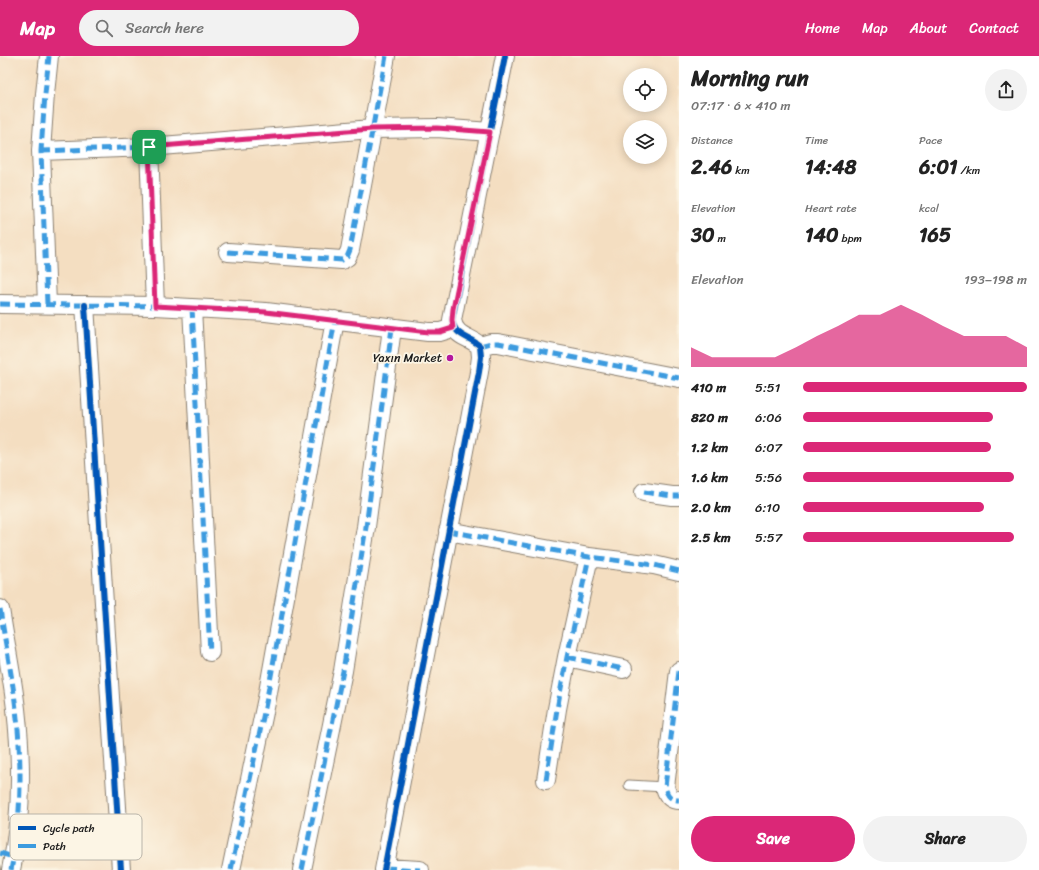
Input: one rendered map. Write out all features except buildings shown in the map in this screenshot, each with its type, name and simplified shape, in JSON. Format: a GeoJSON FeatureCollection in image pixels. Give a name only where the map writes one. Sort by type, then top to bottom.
{"type":"FeatureCollection","features":[{"type":"Feature","properties":{"kind":"street"},"geometry":{"type":"LineString","coordinates":[[47,304],[42,151],[49,56]]}},
{"type":"Feature","properties":{"kind":"street"},"geometry":{"type":"LineString","coordinates":[[228,252],[342,260],[347,257],[350,250],[386,56],[380,56]]}},
{"type":"Feature","properties":{"kind":"street"},"geometry":{"type":"LineString","coordinates":[[420,870],[384,869],[479,372],[481,357],[480,346],[474,340],[458,333],[453,328],[452,320],[505,56]]}},
{"type":"Feature","properties":{"kind":"street"},"geometry":{"type":"LineString","coordinates":[[42,151],[149,147],[372,129],[437,128],[490,132]]}},
{"type":"Feature","properties":{"kind":"street"},"geometry":{"type":"LineString","coordinates":[[149,147],[155,306]]}},
{"type":"Feature","properties":{"kind":"street"},"geometry":{"type":"LineString","coordinates":[[0,304],[155,306],[266,312],[428,332],[440,332],[453,328]]}},
{"type":"Feature","properties":{"kind":"street"},"geometry":{"type":"LineString","coordinates":[[85,305],[117,814]]}},
{"type":"Feature","properties":{"kind":"street"},"geometry":{"type":"LineString","coordinates":[[192,308],[210,652]]}},
{"type":"Feature","properties":{"kind":"street"},"geometry":{"type":"LineString","coordinates":[[232,870],[267,698],[335,320]]}},
{"type":"Feature","properties":{"kind":"street"},"geometry":{"type":"LineString","coordinates":[[302,870],[343,671],[366,527],[392,328]]}},
{"type":"Feature","properties":{"kind":"street"},"geometry":{"type":"LineString","coordinates":[[480,346],[498,343],[679,378]]}},
{"type":"Feature","properties":{"kind":"street"},"geometry":{"type":"LineString","coordinates":[[644,492],[679,496]]}},
{"type":"Feature","properties":{"kind":"street"},"geometry":{"type":"LineString","coordinates":[[448,531],[589,557],[654,565],[679,571]]}},
{"type":"Feature","properties":{"kind":"street"},"geometry":{"type":"LineString","coordinates":[[546,780],[567,657],[589,557]]}},
{"type":"Feature","properties":{"kind":"street"},"geometry":{"type":"LineString","coordinates":[[0,609],[16,708],[19,814]]}},
{"type":"Feature","properties":{"kind":"street"},"geometry":{"type":"LineString","coordinates":[[567,657],[623,669]]}},
{"type":"Feature","properties":{"kind":"street"},"geometry":{"type":"LineString","coordinates":[[679,671],[678,690],[665,787],[667,795],[673,800],[679,800]]}},
{"type":"Feature","properties":{"kind":"street"},"geometry":{"type":"LineString","coordinates":[[120,860],[121,870]]}},
{"type":"Feature","properties":{"kind":"lane"},"geometry":{"type":"LineString","coordinates":[[629,785],[665,787]]}},
{"type":"Feature","properties":{"kind":"marked path"},"geometry":{"type":"LineString","coordinates":[[47,304],[41,151],[49,56]]}},
{"type":"Feature","properties":{"kind":"marked path"},"geometry":{"type":"LineString","coordinates":[[228,252],[342,260],[347,257],[350,250],[386,56]]}},
{"type":"Feature","properties":{"kind":"marked path"},"geometry":{"type":"LineString","coordinates":[[41,151],[149,147],[372,129],[437,128],[490,132]]}},
{"type":"Feature","properties":{"kind":"marked path"},"geometry":{"type":"LineString","coordinates":[[149,147],[155,306]]}},
{"type":"Feature","properties":{"kind":"marked path"},"geometry":{"type":"LineString","coordinates":[[0,304],[155,306],[266,312],[428,332],[440,332],[453,328]]}},
{"type":"Feature","properties":{"kind":"marked path"},"geometry":{"type":"LineString","coordinates":[[192,308],[210,652]]}},
{"type":"Feature","properties":{"kind":"marked path"},"geometry":{"type":"LineString","coordinates":[[231,870],[267,698],[335,320]]}},
{"type":"Feature","properties":{"kind":"marked path"},"geometry":{"type":"LineString","coordinates":[[302,870],[343,671],[366,527],[392,328]]}},
{"type":"Feature","properties":{"kind":"marked path"},"geometry":{"type":"LineString","coordinates":[[480,346],[498,343],[679,378]]}},
{"type":"Feature","properties":{"kind":"marked path"},"geometry":{"type":"LineString","coordinates":[[644,492],[679,496]]}},
{"type":"Feature","properties":{"kind":"marked path"},"geometry":{"type":"LineString","coordinates":[[448,531],[589,557],[654,565],[679,571]]}},
{"type":"Feature","properties":{"kind":"marked path"},"geometry":{"type":"LineString","coordinates":[[546,780],[567,657],[589,557]]}},
{"type":"Feature","properties":{"kind":"marked path"},"geometry":{"type":"LineString","coordinates":[[0,609],[18,729],[20,770],[19,814]]}},
{"type":"Feature","properties":{"kind":"marked path"},"geometry":{"type":"LineString","coordinates":[[567,657],[623,669]]}},
{"type":"Feature","properties":{"kind":"marked path"},"geometry":{"type":"LineString","coordinates":[[679,671],[665,787],[669,796],[673,799],[679,800]]}},
{"type":"Feature","properties":{"kind":"marked path"},"geometry":{"type":"LineString","coordinates":[[0,853],[10,856]]}},
{"type":"Feature","properties":{"kind":"marked path"},"geometry":{"type":"LineString","coordinates":[[11,870],[13,860]]}},
{"type":"Feature","properties":{"kind":"marked path"},"geometry":{"type":"LineString","coordinates":[[385,868],[420,870]]}},
{"type":"Feature","properties":{"kind":"cycle path"},"geometry":{"type":"LineString","coordinates":[[384,870],[479,372],[481,357],[480,346],[459,333],[456,330],[452,320],[505,56]]}},
{"type":"Feature","properties":{"kind":"cycle path"},"geometry":{"type":"LineString","coordinates":[[85,305],[117,814]]}},
{"type":"Feature","properties":{"kind":"cycle path"},"geometry":{"type":"LineString","coordinates":[[120,860],[121,870]]}},
{"type":"Feature","properties":{"kind":"place","name":"Yaxın Market"},"geometry":{"type":"Point","coordinates":[450,358]}},
{"type":"Feature","properties":{"kind":"route"},"geometry":{"type":"LineString","coordinates":[[437,128],[490,132],[453,309],[453,328],[440,332],[428,332],[266,312],[155,306],[149,147],[372,129],[437,128]]}}]}
